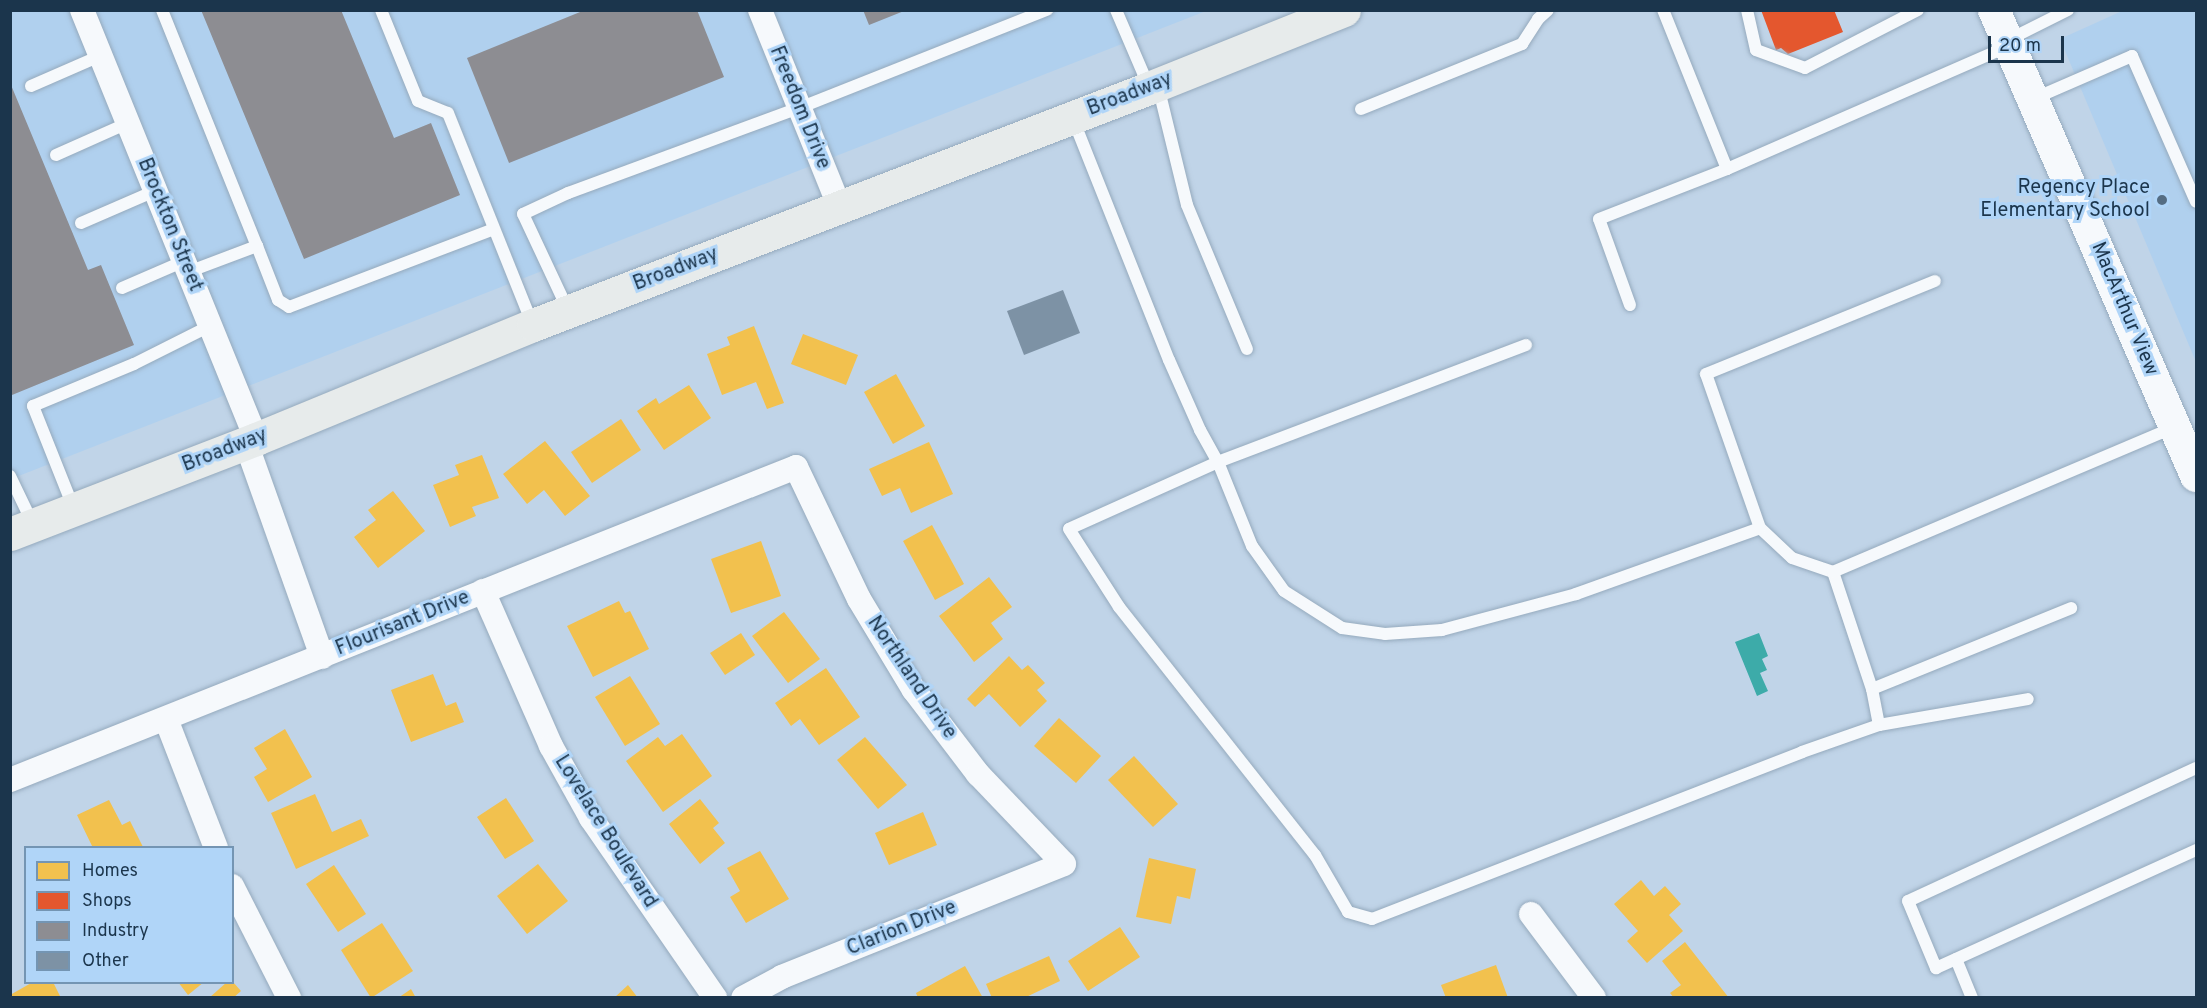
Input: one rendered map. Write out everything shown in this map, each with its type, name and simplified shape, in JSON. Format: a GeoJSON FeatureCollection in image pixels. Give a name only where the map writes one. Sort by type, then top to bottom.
{"type":"FeatureCollection","features":[{"type":"Feature","properties":{"kind":"main road","name":"Broadway"},"geometry":{"type":"LineString","coordinates":[[22,530],[251,441],[533,325],[1154,87],[1344,10]]}},
{"type":"Feature","properties":{"kind":"street","name":"Brockton Street"},"geometry":{"type":"LineString","coordinates":[[82,10],[210,326],[251,441],[322,657]]}},
{"type":"Feature","properties":{"kind":"street","name":"Freedom Drive"},"geometry":{"type":"LineString","coordinates":[[760,10],[839,206]]}},
{"type":"Feature","properties":{"kind":"street","name":"MacArthur View"},"geometry":{"type":"LineString","coordinates":[[1994,10],[2196,476]]}},
{"type":"Feature","properties":{"kind":"street","name":"Flourisant Drive"},"geometry":{"type":"LineString","coordinates":[[10,780],[796,468]]}},
{"type":"Feature","properties":{"kind":"street","name":"Northland Drive"},"geometry":{"type":"LineString","coordinates":[[796,468],[859,599],[914,690],[978,774],[1064,864]]}},
{"type":"Feature","properties":{"kind":"street","name":"Lovelace Boulevard"},"geometry":{"type":"LineString","coordinates":[[483,591],[551,746],[591,818],[715,998]]}},
{"type":"Feature","properties":{"kind":"street"},"geometry":{"type":"LineString","coordinates":[[166,719],[215,846]]}},
{"type":"Feature","properties":{"kind":"street","name":"Clarion Drive"},"geometry":{"type":"LineString","coordinates":[[743,998],[782,977],[1064,864]]}},
{"type":"Feature","properties":{"kind":"street"},"geometry":{"type":"LineString","coordinates":[[234,890],[289,998]]}},
{"type":"Feature","properties":{"kind":"street"},"geometry":{"type":"LineString","coordinates":[[1531,914],[1594,998]]}},
{"type":"Feature","properties":{"kind":"lane"},"geometry":{"type":"LineString","coordinates":[[162,10],[278,300],[289,307],[494,229]]}},
{"type":"Feature","properties":{"kind":"lane"},"geometry":{"type":"LineString","coordinates":[[381,10],[418,101],[448,113],[533,325]]}},
{"type":"Feature","properties":{"kind":"lane"},"geometry":{"type":"LineString","coordinates":[[569,312],[523,214],[568,193],[799,108],[1047,10]]}},
{"type":"Feature","properties":{"kind":"lane"},"geometry":{"type":"LineString","coordinates":[[1116,10],[1154,87],[1187,205],[1247,349]]}},
{"type":"Feature","properties":{"kind":"lane"},"geometry":{"type":"LineString","coordinates":[[1361,109],[1522,44],[1538,19],[1548,10]]}},
{"type":"Feature","properties":{"kind":"lane"},"geometry":{"type":"LineString","coordinates":[[1663,10],[1727,169]]}},
{"type":"Feature","properties":{"kind":"lane"},"geometry":{"type":"LineString","coordinates":[[1747,10],[1756,50],[1806,68],[1918,10]]}},
{"type":"Feature","properties":{"kind":"lane"},"geometry":{"type":"LineString","coordinates":[[1630,305],[1599,219],[1727,169],[2008,43],[2068,10]]}},
{"type":"Feature","properties":{"kind":"lane"},"geometry":{"type":"LineString","coordinates":[[31,86],[100,56]]}},
{"type":"Feature","properties":{"kind":"lane"},"geometry":{"type":"LineString","coordinates":[[2033,99],[2132,56],[2196,202]]}},
{"type":"Feature","properties":{"kind":"lane"},"geometry":{"type":"LineString","coordinates":[[1072,117],[1169,360],[1200,430],[1218,462],[1252,546],[1284,591],[1342,628],[1385,634],[1442,630],[1576,594],[1760,528]]}},
{"type":"Feature","properties":{"kind":"lane"},"geometry":{"type":"LineString","coordinates":[[56,155],[128,123]]}},
{"type":"Feature","properties":{"kind":"lane"},"geometry":{"type":"LineString","coordinates":[[81,223],[155,191]]}},
{"type":"Feature","properties":{"kind":"lane"},"geometry":{"type":"LineString","coordinates":[[122,288],[257,246]]}},
{"type":"Feature","properties":{"kind":"lane"},"geometry":{"type":"LineString","coordinates":[[1935,281],[1706,374],[1760,528],[1792,558],[1833,572],[2095,462],[2128,444],[2175,426]]}},
{"type":"Feature","properties":{"kind":"lane"},"geometry":{"type":"LineString","coordinates":[[74,510],[33,406],[135,364],[210,326]]}},
{"type":"Feature","properties":{"kind":"lane"},"geometry":{"type":"LineString","coordinates":[[1526,345],[1218,462],[1069,529],[1119,607],[1316,855],[1348,912],[1372,919],[1802,752],[1879,725],[2028,699]]}},
{"type":"Feature","properties":{"kind":"lane"},"geometry":{"type":"LineString","coordinates":[[10,476],[22,530]]}},
{"type":"Feature","properties":{"kind":"lane"},"geometry":{"type":"LineString","coordinates":[[1833,572],[1872,689],[1879,725]]}},
{"type":"Feature","properties":{"kind":"lane"},"geometry":{"type":"LineString","coordinates":[[1872,689],[2072,608]]}},
{"type":"Feature","properties":{"kind":"lane"},"geometry":{"type":"LineString","coordinates":[[2196,768],[1908,901],[1936,968],[2196,850]]}},
{"type":"Feature","properties":{"kind":"lane"},"geometry":{"type":"LineString","coordinates":[[1956,958],[1972,998]]}},
{"type":"Feature","properties":{"kind":"shaded area"},"geometry":{"type":"Polygon","coordinates":[[[11,11],[1206,11],[11,479],[11,11]]]}},
{"type":"Feature","properties":{"kind":"shaded area","name":"Regency Place Elementary School"},"geometry":{"type":"Polygon","coordinates":[[[2122,11],[2196,11],[2196,362],[2060,39],[2122,11]]]}},
{"type":"Feature","properties":{"kind":"shaded area"},"geometry":{"type":"Polygon","coordinates":[[[1759,633],[1768,656],[1762,659],[1767,670],[1760,673],[1768,691],[1757,696],[1735,642],[1759,633]]]}},
{"type":"Feature","properties":{"kind":"building: Homes"},"geometry":{"type":"Polygon","coordinates":[[[754,326],[784,403],[767,409],[756,382],[722,395],[707,354],[730,345],[727,337],[754,326]]]}},
{"type":"Feature","properties":{"kind":"building: Homes"},"geometry":{"type":"Polygon","coordinates":[[[803,334],[858,355],[846,385],[791,364],[803,334]]]}},
{"type":"Feature","properties":{"kind":"building: Homes"},"geometry":{"type":"Polygon","coordinates":[[[896,374],[925,426],[893,444],[864,392],[896,374]]]}},
{"type":"Feature","properties":{"kind":"building: Homes"},"geometry":{"type":"Polygon","coordinates":[[[689,385],[711,418],[664,450],[637,411],[656,398],[659,404],[689,385]]]}},
{"type":"Feature","properties":{"kind":"building: Homes"},"geometry":{"type":"Polygon","coordinates":[[[621,419],[641,450],[592,483],[571,452],[621,419]]]}},
{"type":"Feature","properties":{"kind":"building: Homes"},"geometry":{"type":"Polygon","coordinates":[[[545,441],[590,496],[565,516],[544,490],[527,504],[503,474],[545,441]]]}},
{"type":"Feature","properties":{"kind":"building: Homes"},"geometry":{"type":"Polygon","coordinates":[[[929,442],[953,494],[911,513],[900,488],[882,496],[869,469],[929,442]]]}},
{"type":"Feature","properties":{"kind":"building: Homes"},"geometry":{"type":"Polygon","coordinates":[[[482,455],[499,498],[472,507],[476,516],[450,527],[433,485],[459,475],[455,465],[482,455]]]}},
{"type":"Feature","properties":{"kind":"building: Homes"},"geometry":{"type":"Polygon","coordinates":[[[393,491],[425,531],[378,568],[354,537],[376,520],[368,510],[393,491]]]}},
{"type":"Feature","properties":{"kind":"building: Homes"},"geometry":{"type":"Polygon","coordinates":[[[932,525],[964,584],[935,600],[903,541],[932,525]]]}},
{"type":"Feature","properties":{"kind":"building: Homes"},"geometry":{"type":"Polygon","coordinates":[[[761,541],[781,596],[731,613],[711,559],[761,541]]]}},
{"type":"Feature","properties":{"kind":"building: Homes"},"geometry":{"type":"Polygon","coordinates":[[[989,577],[1012,607],[991,623],[1003,639],[974,662],[939,616],[989,577]]]}},
{"type":"Feature","properties":{"kind":"building: Homes"},"geometry":{"type":"Polygon","coordinates":[[[619,601],[625,613],[630,611],[649,649],[593,677],[567,626],[619,601]]]}},
{"type":"Feature","properties":{"kind":"building: Homes"},"geometry":{"type":"Polygon","coordinates":[[[784,612],[820,659],[788,683],[752,636],[784,612]]]}},
{"type":"Feature","properties":{"kind":"building: Homes"},"geometry":{"type":"Polygon","coordinates":[[[741,633],[755,655],[725,675],[710,653],[741,633]]]}},
{"type":"Feature","properties":{"kind":"building: Homes"},"geometry":{"type":"Polygon","coordinates":[[[1009,656],[1022,670],[1028,665],[1045,683],[1037,690],[1047,701],[1020,727],[989,694],[975,707],[967,699],[1009,656]]]}},
{"type":"Feature","properties":{"kind":"building: Homes"},"geometry":{"type":"Polygon","coordinates":[[[826,668],[860,717],[819,745],[800,719],[791,726],[775,703],[826,668]]]}},
{"type":"Feature","properties":{"kind":"building: Homes"},"geometry":{"type":"Polygon","coordinates":[[[433,674],[446,706],[456,702],[464,722],[411,742],[391,690],[433,674]]]}},
{"type":"Feature","properties":{"kind":"building: Homes"},"geometry":{"type":"Polygon","coordinates":[[[630,676],[660,724],[625,746],[595,697],[630,676]]]}},
{"type":"Feature","properties":{"kind":"building: Homes"},"geometry":{"type":"Polygon","coordinates":[[[1059,718],[1101,756],[1076,783],[1034,746],[1059,718]]]}},
{"type":"Feature","properties":{"kind":"building: Homes"},"geometry":{"type":"Polygon","coordinates":[[[285,729],[312,777],[268,802],[254,777],[267,769],[254,748],[285,729]]]}},
{"type":"Feature","properties":{"kind":"building: Homes"},"geometry":{"type":"Polygon","coordinates":[[[682,734],[712,776],[663,812],[626,761],[658,737],[665,746],[682,734]]]}},
{"type":"Feature","properties":{"kind":"building: Homes"},"geometry":{"type":"Polygon","coordinates":[[[865,737],[907,785],[878,809],[837,760],[865,737]]]}},
{"type":"Feature","properties":{"kind":"building: Homes"},"geometry":{"type":"Polygon","coordinates":[[[1134,756],[1178,804],[1153,827],[1108,780],[1134,756]]]}},
{"type":"Feature","properties":{"kind":"building: Homes"},"geometry":{"type":"Polygon","coordinates":[[[315,794],[332,832],[361,819],[369,836],[296,869],[271,813],[315,794]]]}},
{"type":"Feature","properties":{"kind":"building: Homes"},"geometry":{"type":"Polygon","coordinates":[[[506,798],[534,841],[505,859],[477,817],[506,798]]]}},
{"type":"Feature","properties":{"kind":"building: Homes"},"geometry":{"type":"Polygon","coordinates":[[[700,799],[719,823],[713,828],[725,843],[700,864],[669,824],[700,799]]]}},
{"type":"Feature","properties":{"kind":"building: Homes"},"geometry":{"type":"Polygon","coordinates":[[[109,800],[122,825],[130,821],[142,846],[92,846],[77,815],[109,800]]]}},
{"type":"Feature","properties":{"kind":"building: Homes"},"geometry":{"type":"Polygon","coordinates":[[[923,812],[937,845],[889,865],[875,833],[923,812]]]}},
{"type":"Feature","properties":{"kind":"building: Homes"},"geometry":{"type":"Polygon","coordinates":[[[760,851],[789,899],[746,923],[730,897],[740,891],[727,868],[760,851]]]}},
{"type":"Feature","properties":{"kind":"building: Homes"},"geometry":{"type":"Polygon","coordinates":[[[1149,858],[1196,869],[1190,899],[1177,896],[1171,924],[1136,917],[1149,858]]]}},
{"type":"Feature","properties":{"kind":"building: Homes"},"geometry":{"type":"Polygon","coordinates":[[[538,864],[568,901],[527,934],[497,896],[538,864]]]}},
{"type":"Feature","properties":{"kind":"building: Homes"},"geometry":{"type":"Polygon","coordinates":[[[334,865],[366,914],[338,932],[306,884],[334,865]]]}},
{"type":"Feature","properties":{"kind":"building: Homes"},"geometry":{"type":"Polygon","coordinates":[[[1641,880],[1654,896],[1665,886],[1681,904],[1669,915],[1683,931],[1647,963],[1627,941],[1638,931],[1614,904],[1641,880]]]}},
{"type":"Feature","properties":{"kind":"building: Homes"},"geometry":{"type":"Polygon","coordinates":[[[382,923],[413,971],[371,998],[341,950],[382,923]]]}},
{"type":"Feature","properties":{"kind":"building: Homes"},"geometry":{"type":"Polygon","coordinates":[[[1120,927],[1140,957],[1088,991],[1068,961],[1120,927]]]}},
{"type":"Feature","properties":{"kind":"building: Homes"},"geometry":{"type":"Polygon","coordinates":[[[1685,942],[1729,998],[1674,998],[1670,993],[1681,985],[1662,961],[1685,942]]]}},
{"type":"Feature","properties":{"kind":"building: Homes"},"geometry":{"type":"Polygon","coordinates":[[[1049,956],[1060,981],[1024,998],[992,998],[986,984],[1049,956]]]}},
{"type":"Feature","properties":{"kind":"building: Homes"},"geometry":{"type":"Polygon","coordinates":[[[1496,965],[1508,998],[1446,998],[1441,985],[1496,965]]]}},
{"type":"Feature","properties":{"kind":"building: Homes"},"geometry":{"type":"Polygon","coordinates":[[[965,966],[983,998],[918,998],[916,993],[965,966]]]}},
{"type":"Feature","properties":{"kind":"building: Homes"},"geometry":{"type":"Polygon","coordinates":[[[234,983],[241,991],[233,998],[209,998],[225,984],[234,983]]]}},
{"type":"Feature","properties":{"kind":"building: Homes"},"geometry":{"type":"Polygon","coordinates":[[[29,984],[54,984],[61,998],[10,998],[10,995],[29,984]]]}},
{"type":"Feature","properties":{"kind":"building: Homes"},"geometry":{"type":"Polygon","coordinates":[[[180,984],[202,984],[188,995],[180,984]]]}},
{"type":"Feature","properties":{"kind":"building: Homes"},"geometry":{"type":"Polygon","coordinates":[[[628,985],[638,998],[614,998],[628,985]]]}},
{"type":"Feature","properties":{"kind":"building: Homes"},"geometry":{"type":"Polygon","coordinates":[[[411,989],[416,998],[398,998],[411,989]]]}},
{"type":"Feature","properties":{"kind":"building: Shops"},"geometry":{"type":"Polygon","coordinates":[[[1761,10],[1834,10],[1843,32],[1788,54],[1781,48],[1776,50],[1761,10]]]}},
{"type":"Feature","properties":{"kind":"building: Industry"},"geometry":{"type":"Polygon","coordinates":[[[201,10],[341,10],[394,138],[431,123],[460,195],[304,259],[201,10]]]}},
{"type":"Feature","properties":{"kind":"building: Industry"},"geometry":{"type":"Polygon","coordinates":[[[585,10],[697,10],[724,77],[509,163],[467,58],[585,10]]]}},
{"type":"Feature","properties":{"kind":"building: Industry"},"geometry":{"type":"Polygon","coordinates":[[[863,10],[904,10],[904,11],[869,25],[863,10]]]}},
{"type":"Feature","properties":{"kind":"building: Industry"},"geometry":{"type":"Polygon","coordinates":[[[11,85],[88,270],[101,265],[134,345],[12,395],[11,85]]]}},
{"type":"Feature","properties":{"kind":"building: Other"},"geometry":{"type":"Polygon","coordinates":[[[1063,290],[1080,333],[1024,355],[1007,311],[1063,290]]]}},
{"type":"Feature","properties":{"kind":"place","name":"Regency Place Elementary School"},"geometry":{"type":"Point","coordinates":[2162,200]}}]}
